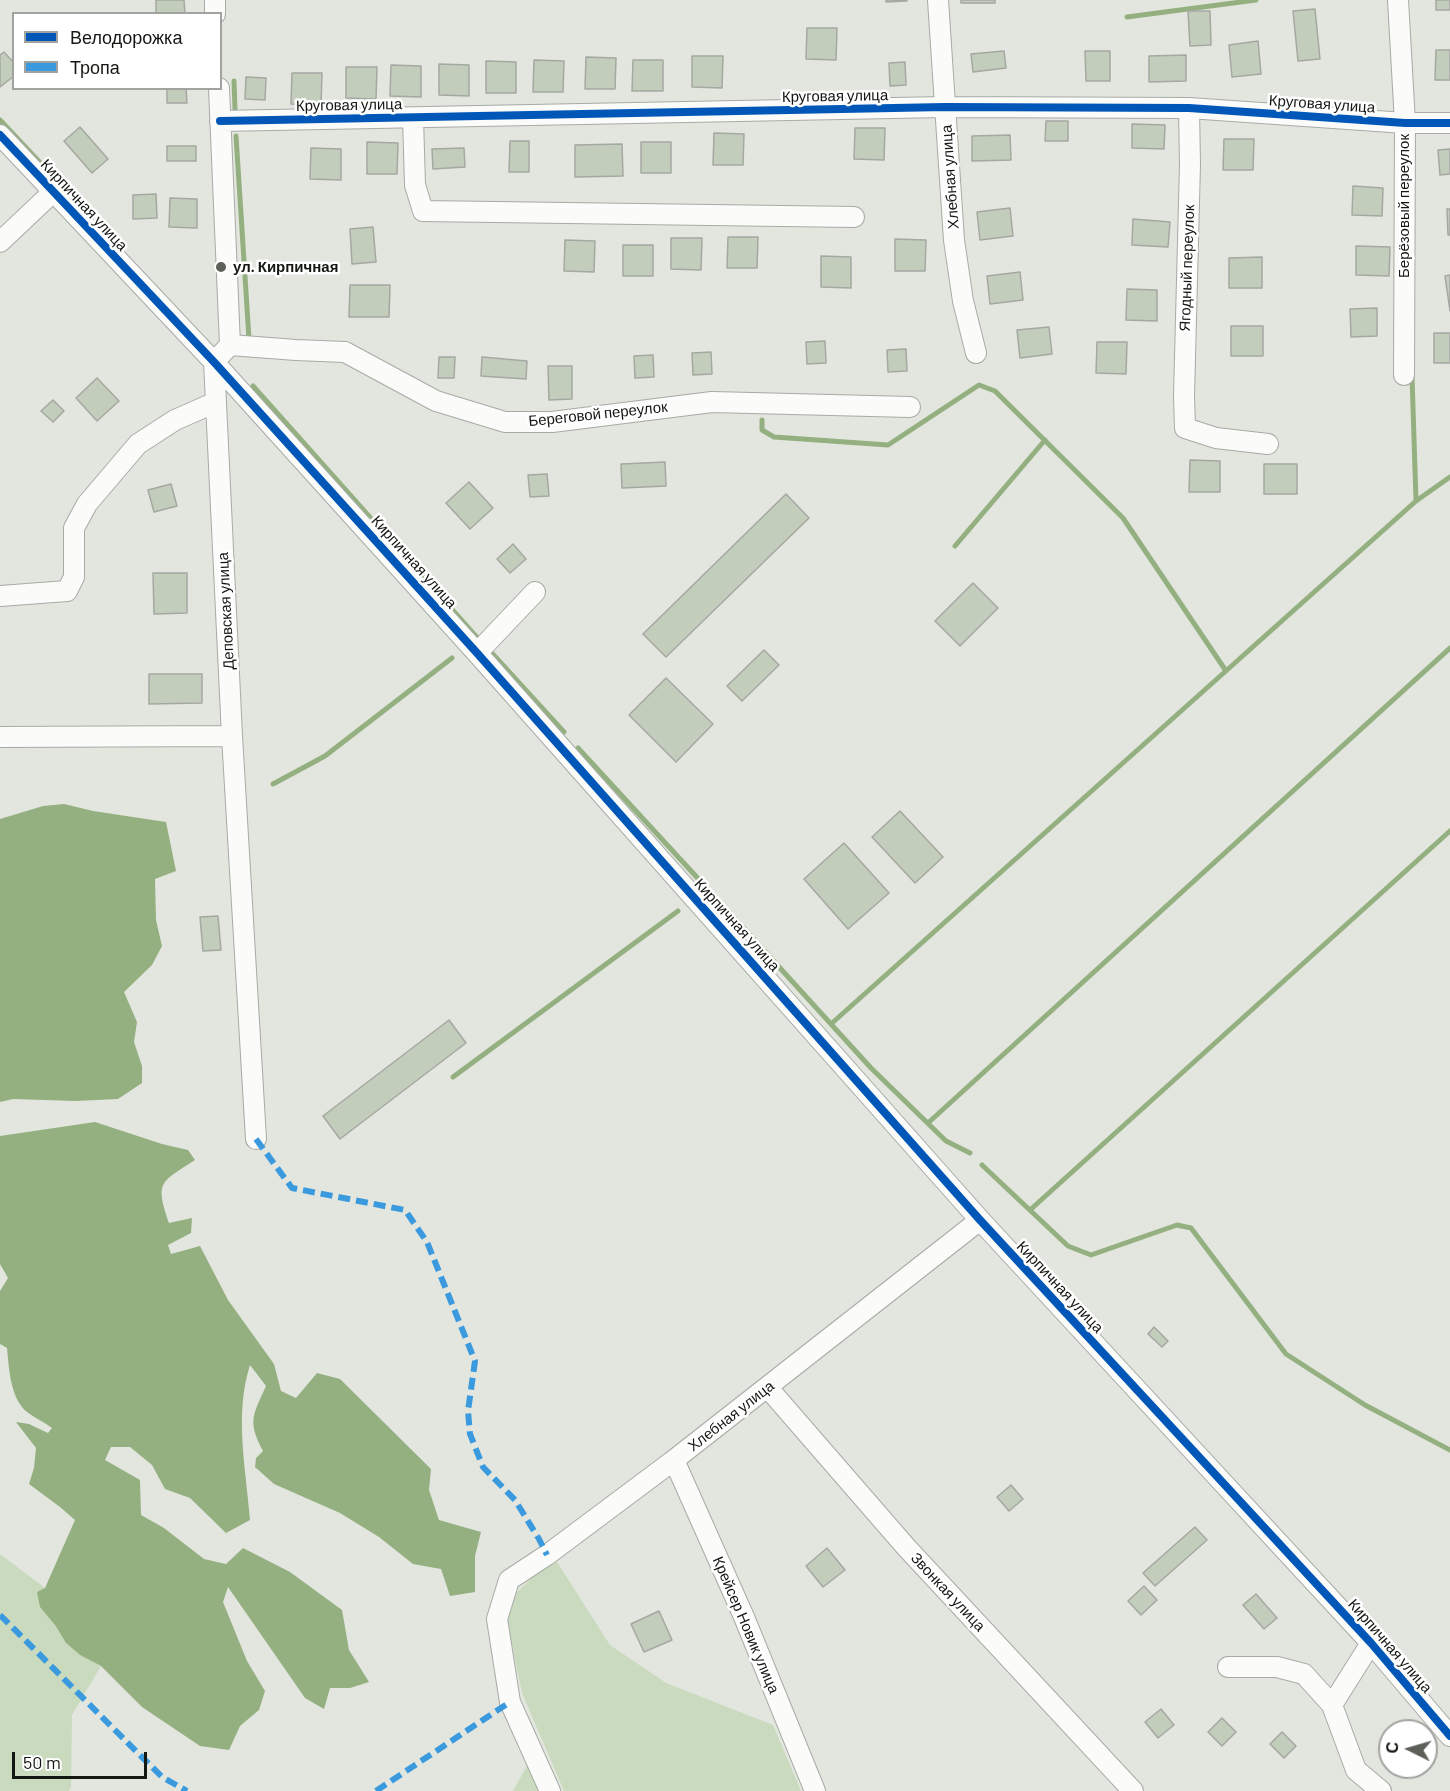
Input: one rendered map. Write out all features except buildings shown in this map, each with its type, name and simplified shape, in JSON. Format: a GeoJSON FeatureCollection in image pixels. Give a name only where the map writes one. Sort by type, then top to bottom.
{"type":"FeatureCollection","features":[{"type":"Feature","properties":{"kind":"street","name":"Хлебная улица"},"geometry":{"type":"LineString","coordinates":[[938,0],[954,240],[963,301],[976,353]]}},
{"type":"Feature","properties":{"kind":"street","name":"Берёзовый переулок"},"geometry":{"type":"LineString","coordinates":[[1398,0],[1405,123],[1404,375]]}},
{"type":"Feature","properties":{"kind":"street"},"geometry":{"type":"LineString","coordinates":[[214,362],[230,345],[219,90]]}},
{"type":"Feature","properties":{"kind":"street","name":"Круговая улица"},"geometry":{"type":"LineString","coordinates":[[220,121],[945,107],[1190,108],[1405,123],[1450,123]]}},
{"type":"Feature","properties":{"kind":"street","name":"Ягодный переулок"},"geometry":{"type":"LineString","coordinates":[[1190,108],[1185,428],[1216,438],[1268,444]]}},
{"type":"Feature","properties":{"kind":"street"},"geometry":{"type":"LineString","coordinates":[[413,118],[415,185],[423,211],[854,217]]}},
{"type":"Feature","properties":{"kind":"street","name":"Кирпичная улица"},"geometry":{"type":"LineString","coordinates":[[0,135],[214,362],[477,653],[980,1220],[1371,1643],[1450,1736]]}},
{"type":"Feature","properties":{"kind":"street"},"geometry":{"type":"LineString","coordinates":[[0,242],[53,192]]}},
{"type":"Feature","properties":{"kind":"street","name":"Береговой переулок"},"geometry":{"type":"LineString","coordinates":[[230,345],[345,352],[436,401],[505,422],[552,422],[712,402],[910,407]]}},
{"type":"Feature","properties":{"kind":"street","name":"Деповская улица"},"geometry":{"type":"LineString","coordinates":[[214,362],[232,736],[256,1139]]}},
{"type":"Feature","properties":{"kind":"street"},"geometry":{"type":"LineString","coordinates":[[0,596],[67,591],[74,577],[74,528],[87,504],[138,444],[175,420],[216,402]]}},
{"type":"Feature","properties":{"kind":"street"},"geometry":{"type":"LineString","coordinates":[[477,653],[535,592]]}},
{"type":"Feature","properties":{"kind":"street"},"geometry":{"type":"LineString","coordinates":[[0,737],[232,736]]}},
{"type":"Feature","properties":{"kind":"street","name":"Хлебная улица"},"geometry":{"type":"LineString","coordinates":[[550,1791],[510,1702],[496,1619],[509,1580],[547,1555],[674,1460],[980,1220]]}},
{"type":"Feature","properties":{"kind":"street","name":"Звонкая улица"},"geometry":{"type":"LineString","coordinates":[[768,1388],[906,1547],[1133,1791]]}},
{"type":"Feature","properties":{"kind":"street","name":"Крейсер Новик улица"},"geometry":{"type":"LineString","coordinates":[[674,1460],[744,1617],[815,1791]]}},
{"type":"Feature","properties":{"kind":"street"},"geometry":{"type":"LineString","coordinates":[[1332,1705],[1371,1643]]}},
{"type":"Feature","properties":{"kind":"street"},"geometry":{"type":"LineString","coordinates":[[1227,1666],[1277,1667],[1304,1674],[1332,1705],[1356,1770],[1381,1791]]}},
{"type":"Feature","properties":{"kind":"shaded area"},"geometry":{"type":"Polygon","coordinates":[[[64,804],[93,811],[166,822],[176,871],[155,879],[156,920],[162,946],[152,965],[124,992],[137,1022],[134,1042],[142,1066],[142,1083],[118,1099],[75,1101],[13,1099],[0,1102],[0,819],[43,806],[64,804]]]}},
{"type":"Feature","properties":{"kind":"shaded area"},"geometry":{"type":"Polygon","coordinates":[[[95,1122],[188,1150],[195,1160],[168,1179],[162,1191],[169,1223],[192,1218],[191,1233],[168,1245],[171,1254],[200,1246],[228,1300],[274,1364],[281,1391],[296,1398],[317,1373],[340,1379],[431,1469],[429,1490],[439,1520],[481,1532],[475,1556],[475,1592],[450,1596],[441,1569],[413,1564],[379,1537],[340,1513],[274,1484],[255,1467],[256,1458],[263,1451],[253,1425],[255,1411],[266,1386],[250,1365],[243,1403],[242,1442],[250,1520],[226,1533],[190,1498],[165,1489],[152,1465],[130,1447],[111,1447],[105,1460],[140,1480],[141,1515],[164,1528],[204,1559],[226,1564],[243,1548],[290,1572],[342,1610],[349,1650],[369,1682],[350,1688],[330,1688],[324,1709],[305,1698],[228,1587],[223,1602],[247,1661],[265,1691],[259,1710],[240,1726],[229,1750],[200,1746],[142,1707],[101,1666],[80,1655],[66,1643],[40,1607],[37,1592],[45,1588],[75,1520],[29,1484],[34,1468],[36,1448],[16,1422],[29,1424],[48,1433],[52,1428],[21,1406],[11,1382],[7,1348],[0,1344],[0,1291],[8,1278],[0,1264],[0,1136],[95,1122]]]}},
{"type":"Feature","properties":{"kind":"shaded area"},"geometry":{"type":"Polygon","coordinates":[[[0,1554],[45,1588],[55,1625],[66,1643],[80,1655],[101,1666],[72,1715],[71,1787],[69,1791],[0,1791],[0,1554]]]}},
{"type":"Feature","properties":{"kind":"shaded area"},"geometry":{"type":"Polygon","coordinates":[[[557,1562],[610,1645],[666,1683],[773,1725],[801,1791],[564,1791],[522,1693],[507,1621],[513,1596],[534,1576],[557,1562]]]}},
{"type":"Feature","properties":{"kind":"shaded area"},"geometry":{"type":"Polygon","coordinates":[[[528,1764],[540,1791],[513,1791],[528,1764]]]}},
{"type":"Feature","properties":{"kind":"waterway"},"geometry":{"type":"LineString","coordinates":[[1127,17],[1256,0]]}},
{"type":"Feature","properties":{"kind":"waterway"},"geometry":{"type":"LineString","coordinates":[[234,81],[235,109]]}},
{"type":"Feature","properties":{"kind":"waterway"},"geometry":{"type":"LineString","coordinates":[[0,120],[46,169]]}},
{"type":"Feature","properties":{"kind":"waterway"},"geometry":{"type":"LineString","coordinates":[[236,136],[249,339]]}},
{"type":"Feature","properties":{"kind":"waterway"},"geometry":{"type":"LineString","coordinates":[[1412,376],[1416,501]]}},
{"type":"Feature","properties":{"kind":"waterway"},"geometry":{"type":"LineString","coordinates":[[762,420],[762,430],[774,437],[888,445],[979,385],[995,391],[1123,518],[1226,671]]}},
{"type":"Feature","properties":{"kind":"waterway"},"geometry":{"type":"LineString","coordinates":[[253,386],[481,642]]}},
{"type":"Feature","properties":{"kind":"waterway"},"geometry":{"type":"LineString","coordinates":[[955,546],[1045,440]]}},
{"type":"Feature","properties":{"kind":"waterway"},"geometry":{"type":"LineString","coordinates":[[831,1024],[1416,501],[1450,477]]}},
{"type":"Feature","properties":{"kind":"waterway"},"geometry":{"type":"LineString","coordinates":[[928,1123],[1450,648]]}},
{"type":"Feature","properties":{"kind":"waterway"},"geometry":{"type":"LineString","coordinates":[[490,651],[564,732]]}},
{"type":"Feature","properties":{"kind":"waterway"},"geometry":{"type":"LineString","coordinates":[[273,784],[325,756],[452,658]]}},
{"type":"Feature","properties":{"kind":"waterway"},"geometry":{"type":"LineString","coordinates":[[578,748],[715,897]]}},
{"type":"Feature","properties":{"kind":"waterway"},"geometry":{"type":"LineString","coordinates":[[1030,1210],[1450,831]]}},
{"type":"Feature","properties":{"kind":"waterway"},"geometry":{"type":"LineString","coordinates":[[453,1077],[678,911]]}},
{"type":"Feature","properties":{"kind":"waterway"},"geometry":{"type":"LineString","coordinates":[[729,912],[871,1068],[946,1141],[970,1153]]}},
{"type":"Feature","properties":{"kind":"waterway"},"geometry":{"type":"LineString","coordinates":[[982,1165],[1068,1246],[1091,1255],[1177,1225],[1191,1228],[1286,1354],[1365,1405],[1450,1450]]}},
{"type":"Feature","properties":{"kind":"marked path"},"geometry":{"type":"LineString","coordinates":[[256,1139],[292,1188],[405,1210],[427,1242],[475,1361],[468,1411],[470,1434],[483,1467],[515,1500],[547,1555]]}},
{"type":"Feature","properties":{"kind":"marked path"},"geometry":{"type":"LineString","coordinates":[[0,1615],[162,1777],[187,1791]]}},
{"type":"Feature","properties":{"kind":"marked path"},"geometry":{"type":"LineString","coordinates":[[376,1791],[510,1702]]}},
{"type":"Feature","properties":{"kind":"cycle path"},"geometry":{"type":"LineString","coordinates":[[220,121],[945,107],[1189,108],[1405,123],[1450,123]]}},
{"type":"Feature","properties":{"kind":"cycle path"},"geometry":{"type":"LineString","coordinates":[[0,135],[214,362],[477,653],[980,1220],[1371,1643],[1450,1736]]}},
{"type":"Feature","properties":{"kind":"place","name":"ул. Кирпичная"},"geometry":{"type":"Point","coordinates":[221,267]}}]}
